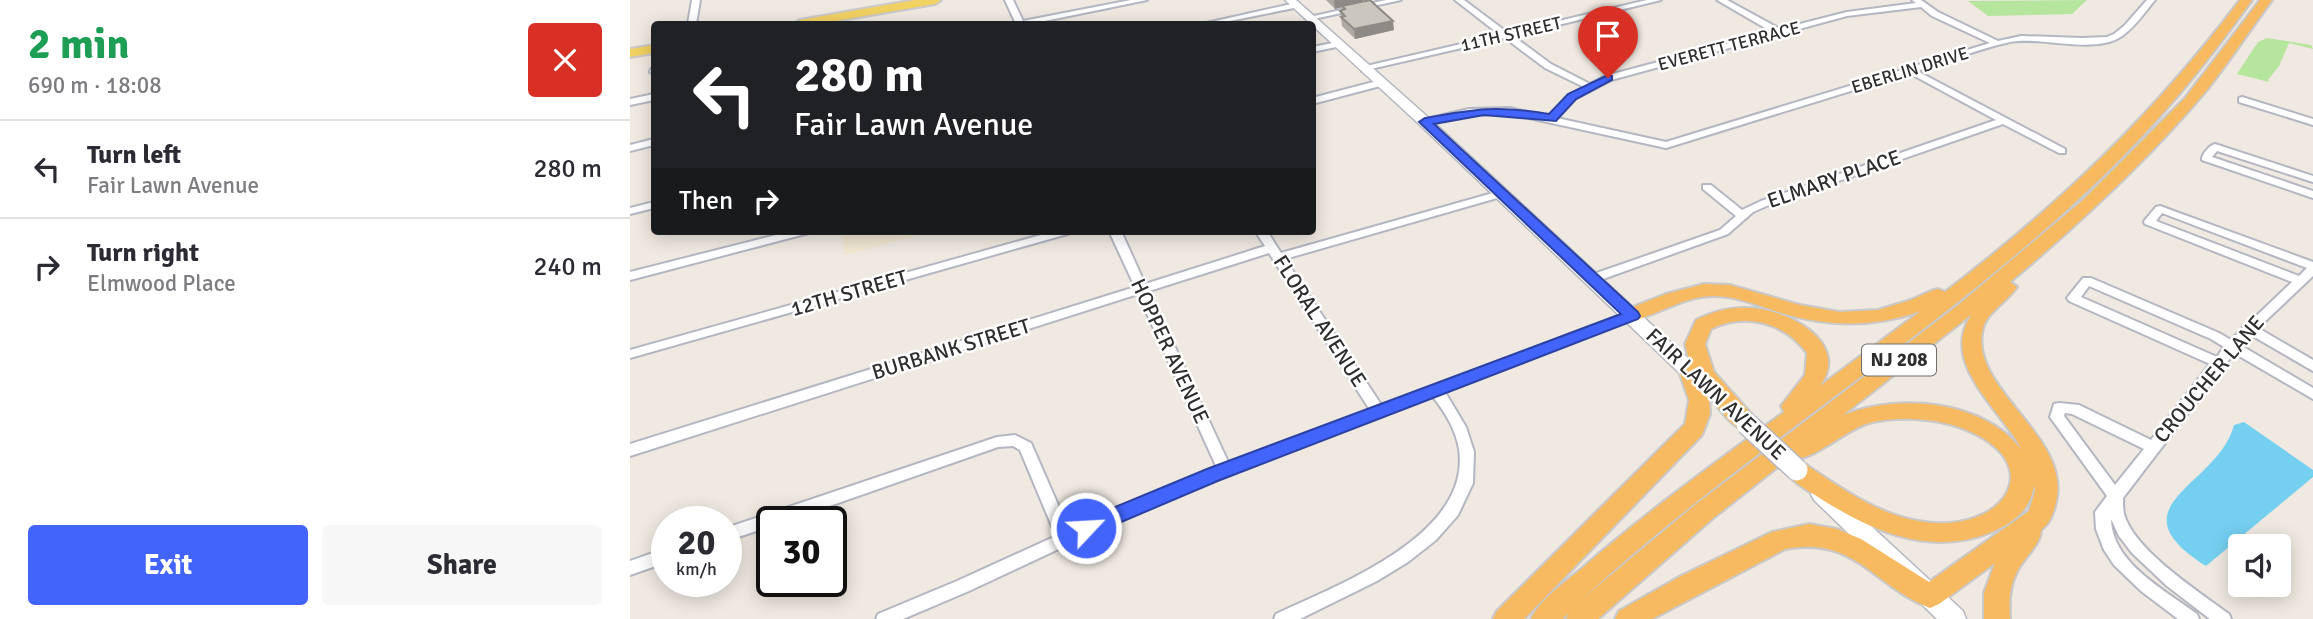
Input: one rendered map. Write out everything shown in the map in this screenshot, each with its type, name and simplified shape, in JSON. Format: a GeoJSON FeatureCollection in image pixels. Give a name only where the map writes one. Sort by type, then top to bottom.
{"type":"FeatureCollection","features":[{"type":"Feature","properties":{"kind":"highway","name":"NJ 208"},"geometry":{"type":"LineString","coordinates":[[1579,619],[1649,556],[1715,489],[2004,254],[2080,188],[2141,129],[2183,82],[2246,0]]}},
{"type":"Feature","properties":{"kind":"highway","name":"NJ 208"},"geometry":{"type":"LineString","coordinates":[[1544,619],[1620,550],[1715,489],[1988,290],[2071,220],[2151,143],[2194,95],[2266,0]]}},
{"type":"Feature","properties":{"kind":"highway"},"geometry":{"type":"LineString","coordinates":[[1997,619],[1995,598],[2003,569],[2040,517],[2047,504],[2049,488],[2038,457],[1982,373],[1970,348],[1970,338],[1978,320],[2071,220]]}},
{"type":"Feature","properties":{"kind":"highway"},"geometry":{"type":"LineString","coordinates":[[1632,316],[1689,294],[1714,290],[1741,294],[1814,316],[1842,320],[1870,319],[1897,313],[1924,302],[2004,254]]}},
{"type":"Feature","properties":{"kind":"highway"},"geometry":{"type":"LineString","coordinates":[[1715,489],[1798,401],[1813,382],[1816,372],[1816,351],[1800,331],[1774,317],[1733,313],[1702,326],[1695,344],[1710,381],[1746,424]]}},
{"type":"Feature","properties":{"kind":"highway"},"geometry":{"type":"LineString","coordinates":[[1506,619],[1694,429],[1701,410],[1698,390],[1689,371]]}},
{"type":"Feature","properties":{"kind":"highway"},"geometry":{"type":"LineString","coordinates":[[1715,489],[1854,419],[1905,410],[1944,414],[1984,430],[2004,445],[2014,457],[2023,482],[2015,504],[1992,522],[1977,528],[1936,533],[1916,531],[1869,516],[1797,470]]}},
{"type":"Feature","properties":{"kind":"highway"},"geometry":{"type":"LineString","coordinates":[[1628,619],[1690,584],[1782,539],[1809,534],[1837,539],[1852,546],[1930,596],[2040,517]]}},
{"type":"Feature","properties":{"kind":"main road"},"geometry":{"type":"LineString","coordinates":[[817,21],[936,0]]}},
{"type":"Feature","properties":{"kind":"main road","name":"FAIR LAWN AVENUE"},"geometry":{"type":"LineString","coordinates":[[1293,3],[1312,21]]}},
{"type":"Feature","properties":{"kind":"main road","name":"FAIR LAWN AVENUE"},"geometry":{"type":"LineString","coordinates":[[1316,24],[1425,122],[1954,619]]}},
{"type":"Feature","properties":{"kind":"main road"},"geometry":{"type":"LineString","coordinates":[[630,53],[651,50]]}},
{"type":"Feature","properties":{"kind":"street"},"geometry":{"type":"LineString","coordinates":[[692,21],[696,0]]}},
{"type":"Feature","properties":{"kind":"street"},"geometry":{"type":"LineString","coordinates":[[1009,0],[1019,21]]}},
{"type":"Feature","properties":{"kind":"street"},"geometry":{"type":"LineString","coordinates":[[1035,21],[1143,0]]}},
{"type":"Feature","properties":{"kind":"street"},"geometry":{"type":"LineString","coordinates":[[1309,18],[1397,0]]}},
{"type":"Feature","properties":{"kind":"street","name":"11TH STREET"},"geometry":{"type":"LineString","coordinates":[[1365,69],[1657,0]]}},
{"type":"Feature","properties":{"kind":"street"},"geometry":{"type":"LineString","coordinates":[[1721,0],[1779,32]]}},
{"type":"Feature","properties":{"kind":"street","name":"EBERLIN DRIVE"},"geometry":{"type":"LineString","coordinates":[[1551,119],[1658,145],[1997,43],[2025,37],[2088,41],[2115,37],[2151,0]]}},
{"type":"Feature","properties":{"kind":"street"},"geometry":{"type":"LineString","coordinates":[[1464,1],[1548,66],[1588,86]]}},
{"type":"Feature","properties":{"kind":"street"},"geometry":{"type":"LineString","coordinates":[[1918,2],[1997,43]]}},
{"type":"Feature","properties":{"kind":"street","name":"EVERETT TERRACE"},"geometry":{"type":"LineString","coordinates":[[1551,119],[1572,97],[1588,86],[1619,75],[1857,12],[1918,2]]}},
{"type":"Feature","properties":{"kind":"street"},"geometry":{"type":"LineString","coordinates":[[1218,21],[1293,3]]}},
{"type":"Feature","properties":{"kind":"street"},"geometry":{"type":"LineString","coordinates":[[1316,49],[1338,44]]}},
{"type":"Feature","properties":{"kind":"street"},"geometry":{"type":"LineString","coordinates":[[1909,70],[2062,150]]}},
{"type":"Feature","properties":{"kind":"street"},"geometry":{"type":"LineString","coordinates":[[1316,100],[1381,83]]}},
{"type":"Feature","properties":{"kind":"street"},"geometry":{"type":"LineString","coordinates":[[630,102],[651,98]]}},
{"type":"Feature","properties":{"kind":"street"},"geometry":{"type":"LineString","coordinates":[[2242,100],[2313,122]]}},
{"type":"Feature","properties":{"kind":"street"},"geometry":{"type":"LineString","coordinates":[[1425,122],[1484,111],[1510,111],[1551,119]]}},
{"type":"Feature","properties":{"kind":"street","name":"ELMARY PLACE"},"geometry":{"type":"LineString","coordinates":[[1592,279],[1724,232],[1765,203],[2004,120]]}},
{"type":"Feature","properties":{"kind":"street"},"geometry":{"type":"LineString","coordinates":[[630,148],[651,143]]}},
{"type":"Feature","properties":{"kind":"street"},"geometry":{"type":"LineString","coordinates":[[2313,179],[2215,147],[2206,158],[2313,195]]}},
{"type":"Feature","properties":{"kind":"street"},"geometry":{"type":"LineString","coordinates":[[1707,187],[1743,216]]}},
{"type":"Feature","properties":{"kind":"street","name":"BURBANK STREET"},"geometry":{"type":"LineString","coordinates":[[630,450],[1142,289],[1500,194]]}},
{"type":"Feature","properties":{"kind":"street"},"geometry":{"type":"LineString","coordinates":[[630,211],[651,206]]}},
{"type":"Feature","properties":{"kind":"street"},"geometry":{"type":"LineString","coordinates":[[2300,281],[2149,222],[2160,209],[2313,268]]}},
{"type":"Feature","properties":{"kind":"street"},"geometry":{"type":"LineString","coordinates":[[630,276],[789,235]]}},
{"type":"Feature","properties":{"kind":"street","name":"12TH STREET"},"geometry":{"type":"LineString","coordinates":[[630,354],[1053,235]]}},
{"type":"Feature","properties":{"kind":"street","name":"HOPPER AVENUE"},"geometry":{"type":"LineString","coordinates":[[1117,235],[1225,470]]}},
{"type":"Feature","properties":{"kind":"street","name":"FLORAL AVENUE"},"geometry":{"type":"LineString","coordinates":[[1264,235],[1379,412]]}},
{"type":"Feature","properties":{"kind":"street","name":"CROUCHER LANE"},"geometry":{"type":"LineString","coordinates":[[2191,619],[2135,574],[2110,547],[2102,522],[2103,512],[2232,346],[2313,268]]}},
{"type":"Feature","properties":{"kind":"street"},"geometry":{"type":"LineString","coordinates":[[2219,362],[2073,298],[2087,281],[2232,346],[2313,394]]}},
{"type":"Feature","properties":{"kind":"street"},"geometry":{"type":"LineString","coordinates":[[884,619],[963,586],[1145,502],[1632,316]]}},
{"type":"Feature","properties":{"kind":"street"},"geometry":{"type":"LineString","coordinates":[[2248,328],[2313,366]]}},
{"type":"Feature","properties":{"kind":"street"},"geometry":{"type":"LineString","coordinates":[[1282,619],[1395,562],[1433,532],[1457,502],[1466,478],[1468,454],[1458,425],[1436,390]]}},
{"type":"Feature","properties":{"kind":"street"},"geometry":{"type":"LineString","coordinates":[[2152,447],[2074,408],[2059,408],[2057,417],[2115,496],[2116,516],[2130,541],[2158,568],[2223,619]]}},
{"type":"Feature","properties":{"kind":"street"},"geometry":{"type":"LineString","coordinates":[[742,529],[971,451],[1006,440],[1015,440],[1026,447],[1065,538]]}},
{"type":"Feature","properties":{"kind":"street"},"geometry":{"type":"LineString","coordinates":[[630,568],[651,561]]}},
{"type":"Feature","properties":{"kind":"shaded area"},"geometry":{"type":"Polygon","coordinates":[[[842,235],[918,235],[845,255],[842,235]]]}},
{"type":"Feature","properties":{"kind":"green space"},"geometry":{"type":"Polygon","coordinates":[[[2087,0],[2072,14],[1988,16],[1968,1],[2087,0]]]}},
{"type":"Feature","properties":{"kind":"green space"},"geometry":{"type":"Polygon","coordinates":[[[2267,38],[2311,45],[2313,49],[2289,43],[2269,82],[2237,74],[2258,42],[2267,38]]]}},
{"type":"Feature","properties":{"kind":"water"},"geometry":{"type":"Polygon","coordinates":[[[2244,422],[2313,470],[2313,477],[2244,534],[2228,534],[2228,548],[2206,566],[2179,545],[2168,527],[2168,511],[2178,496],[2224,446],[2234,425],[2244,422]]]}},
{"type":"Feature","properties":{"kind":"building"},"geometry":{"type":"Polygon","coordinates":[[[1370,0],[1393,21],[1354,29],[1341,17],[1345,16],[1340,11],[1345,9],[1342,6],[1370,0]]]}},
{"type":"Feature","properties":{"kind":"route"},"geometry":{"type":"LineString","coordinates":[[1086,528],[1213,475],[1632,316],[1425,122],[1456,114],[1484,111],[1510,111],[1551,119],[1572,97],[1588,86],[1608,78]]}}]}
